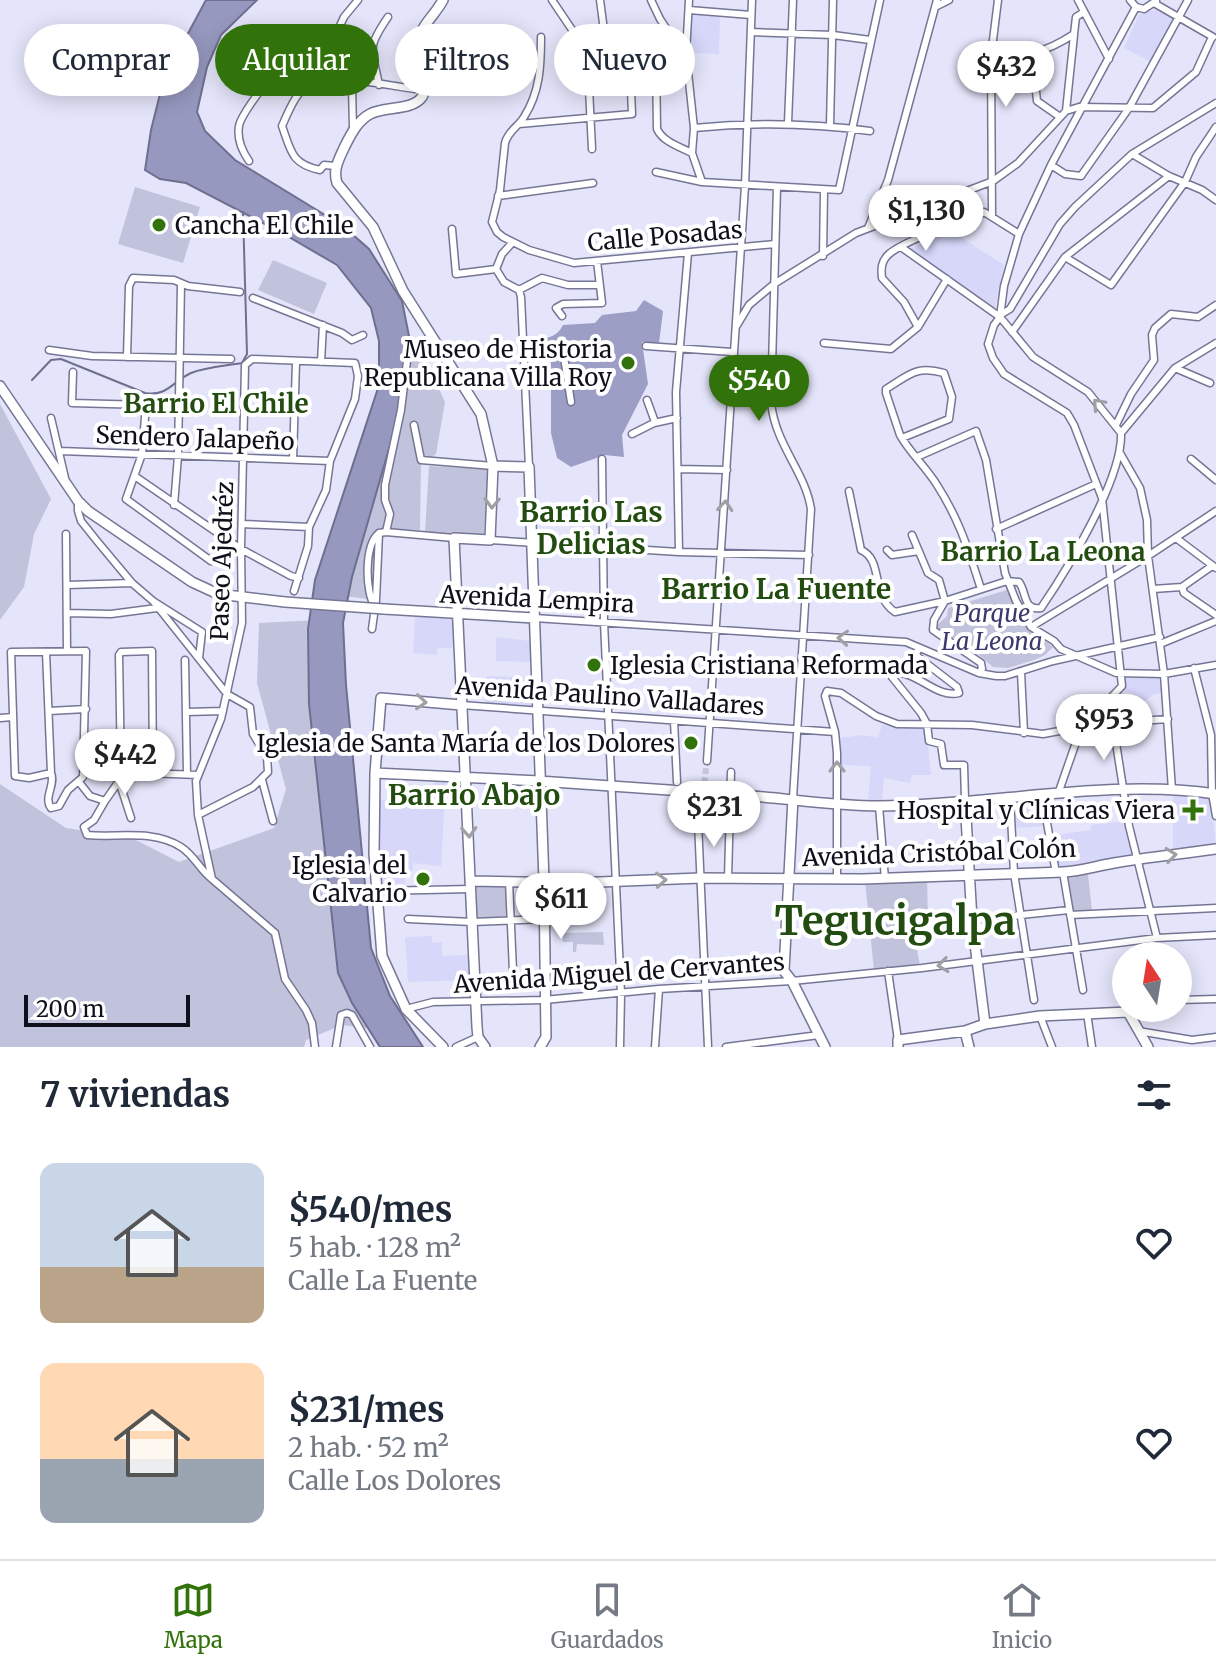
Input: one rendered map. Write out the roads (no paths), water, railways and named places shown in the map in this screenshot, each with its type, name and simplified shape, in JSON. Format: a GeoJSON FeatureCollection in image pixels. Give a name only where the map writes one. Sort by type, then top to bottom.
{"type":"FeatureCollection","features":[{"type":"Feature","properties":{"kind":"main road"},"geometry":{"type":"LineString","coordinates":[[443,0],[419,34],[423,96],[416,103],[370,114],[352,133],[335,171],[337,183],[373,227],[403,291],[475,403],[485,425],[493,466],[490,540],[454,538],[478,1037],[485,1047]]}},
{"type":"Feature","properties":{"kind":"main road","name":"Avenida Lempira"},"geometry":{"type":"LineString","coordinates":[[0,386],[78,501],[88,511],[192,582],[218,594],[285,602],[534,618]]}},
{"type":"Feature","properties":{"kind":"main road"},"geometry":{"type":"LineString","coordinates":[[493,466],[529,467],[545,919],[546,1037],[540,1047]]}},
{"type":"Feature","properties":{"kind":"main road","name":"Avenida Paulino Valladares"},"geometry":{"type":"LineString","coordinates":[[375,773],[381,698],[461,705]]}},
{"type":"Feature","properties":{"kind":"main road"},"geometry":{"type":"LineString","coordinates":[[443,1047],[406,1009],[382,956],[374,853],[375,773],[683,791]]}},
{"type":"Feature","properties":{"kind":"main road"},"geometry":{"type":"LineString","coordinates":[[739,795],[879,806],[1123,791],[1172,790],[1214,794]]}},
{"type":"Feature","properties":{"kind":"main road"},"geometry":{"type":"LineString","coordinates":[[793,798],[784,971],[825,1047]]}},
{"type":"Feature","properties":{"kind":"main road"},"geometry":{"type":"LineString","coordinates":[[965,800],[972,920],[985,1024]]}},
{"type":"Feature","properties":{"kind":"main road","name":"Avenida Cristóbal Colón"},"geometry":{"type":"LineString","coordinates":[[471,885],[509,881],[885,879],[1060,872],[1216,849]]}},
{"type":"Feature","properties":{"kind":"main road"},"geometry":{"type":"LineString","coordinates":[[898,1043],[965,1031],[985,1024],[1040,1016],[1112,1012]]}},
{"type":"Feature","properties":{"kind":"main road"},"geometry":{"type":"LineString","coordinates":[[1133,1022],[1148,1047]]}},
{"type":"Feature","properties":{"kind":"main road"},"geometry":{"type":"LineString","coordinates":[[965,1031],[969,1047]]}},
{"type":"Feature","properties":{"kind":"street"},"geometry":{"type":"LineString","coordinates":[[341,24],[358,0]]}},
{"type":"Feature","properties":{"kind":"street"},"geometry":{"type":"LineString","coordinates":[[552,0],[568,24]]}},
{"type":"Feature","properties":{"kind":"street"},"geometry":{"type":"LineString","coordinates":[[600,0],[603,24]]}},
{"type":"Feature","properties":{"kind":"street"},"geometry":{"type":"LineString","coordinates":[[651,0],[664,24]]}},
{"type":"Feature","properties":{"kind":"street"},"geometry":{"type":"LineString","coordinates":[[688,24],[689,0]]}},
{"type":"Feature","properties":{"kind":"street"},"geometry":{"type":"LineString","coordinates":[[707,761],[745,186],[752,0]]}},
{"type":"Feature","properties":{"kind":"street"},"geometry":{"type":"LineString","coordinates":[[788,123],[793,0]]}},
{"type":"Feature","properties":{"kind":"street"},"geometry":{"type":"LineString","coordinates":[[830,125],[833,0]]}},
{"type":"Feature","properties":{"kind":"street"},"geometry":{"type":"LineString","coordinates":[[656,172],[702,182],[839,190],[880,0]]}},
{"type":"Feature","properties":{"kind":"street"},"geometry":{"type":"LineString","coordinates":[[868,228],[888,180],[936,4],[949,0]]}},
{"type":"Feature","properties":{"kind":"street"},"geometry":{"type":"LineString","coordinates":[[992,216],[991,56],[998,0]]}},
{"type":"Feature","properties":{"kind":"street"},"geometry":{"type":"LineString","coordinates":[[1078,0],[1109,59]]}},
{"type":"Feature","properties":{"kind":"street"},"geometry":{"type":"LineString","coordinates":[[735,330],[749,305],[774,284],[868,228],[993,181],[1018,163],[1063,114],[1083,107],[1153,108],[1175,90],[1196,72],[1214,38],[1155,2],[1148,8],[1136,7],[1130,0]]}},
{"type":"Feature","properties":{"kind":"street"},"geometry":{"type":"LineString","coordinates":[[1051,165],[1065,174],[1081,176],[1129,108],[1188,0]]}},
{"type":"Feature","properties":{"kind":"street"},"geometry":{"type":"LineString","coordinates":[[1136,7],[1051,165],[1019,234],[1004,286],[1000,316],[989,339],[993,358],[1004,374],[1067,413],[1102,498],[1121,673],[1120,689],[1095,714],[1097,724],[1111,734],[1116,743],[1137,859],[1157,938]]}},
{"type":"Feature","properties":{"kind":"street"},"geometry":{"type":"LineString","coordinates":[[689,10],[751,15]]}},
{"type":"Feature","properties":{"kind":"street"},"geometry":{"type":"LineString","coordinates":[[1063,114],[1076,17],[1084,12]]}},
{"type":"Feature","properties":{"kind":"street"},"geometry":{"type":"LineString","coordinates":[[379,30],[388,17]]}},
{"type":"Feature","properties":{"kind":"street"},"geometry":{"type":"LineString","coordinates":[[751,32],[833,35],[870,40]]}},
{"type":"Feature","properties":{"kind":"street"},"geometry":{"type":"LineString","coordinates":[[991,56],[1032,54],[1074,34]]}},
{"type":"Feature","properties":{"kind":"street"},"geometry":{"type":"LineString","coordinates":[[496,269],[502,254],[513,242],[494,227],[494,206],[506,137],[519,124],[531,103],[539,79],[541,37]]}},
{"type":"Feature","properties":{"kind":"street"},"geometry":{"type":"LineString","coordinates":[[1032,54],[1037,101],[1063,114]]}},
{"type":"Feature","properties":{"kind":"street"},"geometry":{"type":"LineString","coordinates":[[379,85],[395,87]]}},
{"type":"Feature","properties":{"kind":"street"},"geometry":{"type":"LineString","coordinates":[[249,161],[241,150],[240,121],[258,96]]}},
{"type":"Feature","properties":{"kind":"street"},"geometry":{"type":"LineString","coordinates":[[299,96],[290,106],[282,126],[297,162],[304,167],[320,170],[324,165],[335,171]]}},
{"type":"Feature","properties":{"kind":"street"},"geometry":{"type":"LineString","coordinates":[[352,133],[353,96]]}},
{"type":"Feature","properties":{"kind":"street"},"geometry":{"type":"LineString","coordinates":[[589,96],[592,149]]}},
{"type":"Feature","properties":{"kind":"street"},"geometry":{"type":"LineString","coordinates":[[519,124],[632,114],[631,96]]}},
{"type":"Feature","properties":{"kind":"street"},"geometry":{"type":"LineString","coordinates":[[657,96],[657,129],[666,140],[692,153]]}},
{"type":"Feature","properties":{"kind":"street"},"geometry":{"type":"LineString","coordinates":[[690,96],[694,128],[692,153],[702,182]]}},
{"type":"Feature","properties":{"kind":"street"},"geometry":{"type":"LineString","coordinates":[[1000,316],[1010,309],[1060,224],[1132,154],[1216,103]]}},
{"type":"Feature","properties":{"kind":"street"},"geometry":{"type":"LineString","coordinates":[[694,128],[747,122],[830,125],[870,131]]}},
{"type":"Feature","properties":{"kind":"street"},"geometry":{"type":"LineString","coordinates":[[1065,257],[1111,285],[1185,182],[1203,144],[1216,127]]}},
{"type":"Feature","properties":{"kind":"street"},"geometry":{"type":"LineString","coordinates":[[1132,154],[1216,200]]}},
{"type":"Feature","properties":{"kind":"street"},"geometry":{"type":"LineString","coordinates":[[1012,332],[1065,257],[1169,176]]}},
{"type":"Feature","properties":{"kind":"street"},"geometry":{"type":"LineString","coordinates":[[498,196],[593,183]]}},
{"type":"Feature","properties":{"kind":"street"},"geometry":{"type":"LineString","coordinates":[[777,187],[771,409],[776,431],[809,499],[809,555],[793,798]]}},
{"type":"Feature","properties":{"kind":"street"},"geometry":{"type":"LineString","coordinates":[[823,256],[824,191]]}},
{"type":"Feature","properties":{"kind":"street"},"geometry":{"type":"LineString","coordinates":[[918,327],[904,302],[882,278],[883,262],[888,255],[984,212],[1019,234]]}},
{"type":"Feature","properties":{"kind":"street"},"geometry":{"type":"LineString","coordinates":[[452,229],[456,274],[496,269]]}},
{"type":"Feature","properties":{"kind":"street","name":"Calle Posadas"},"geometry":{"type":"LineString","coordinates":[[513,242],[567,262],[775,244]]}},
{"type":"Feature","properties":{"kind":"street"},"geometry":{"type":"LineString","coordinates":[[849,491],[861,550],[873,559],[883,601],[895,612],[945,601],[1007,581],[1019,582],[1024,589],[1026,604],[1031,608],[1041,608],[1071,560],[1120,453],[1121,433],[1088,392],[1033,357],[1000,316],[901,247]]}},
{"type":"Feature","properties":{"kind":"street"},"geometry":{"type":"LineString","coordinates":[[679,552],[677,418],[688,253]]}},
{"type":"Feature","properties":{"kind":"street"},"geometry":{"type":"LineString","coordinates":[[562,316],[556,308],[563,304],[602,303],[597,261]]}},
{"type":"Feature","properties":{"kind":"street"},"geometry":{"type":"LineString","coordinates":[[496,269],[504,282],[519,290]]}},
{"type":"Feature","properties":{"kind":"street"},"geometry":{"type":"LineString","coordinates":[[127,357],[130,282],[138,277],[240,292]]}},
{"type":"Feature","properties":{"kind":"street"},"geometry":{"type":"LineString","coordinates":[[519,290],[542,278],[568,285],[598,285]]}},
{"type":"Feature","properties":{"kind":"street"},"geometry":{"type":"LineString","coordinates":[[824,343],[891,349],[918,327],[947,279]]}},
{"type":"Feature","properties":{"kind":"street"},"geometry":{"type":"LineString","coordinates":[[174,505],[178,456],[181,283]]}},
{"type":"Feature","properties":{"kind":"street"},"geometry":{"type":"LineString","coordinates":[[519,290],[529,467]]}},
{"type":"Feature","properties":{"kind":"street"},"geometry":{"type":"LineString","coordinates":[[253,298],[323,325],[352,340],[363,335]]}},
{"type":"Feature","properties":{"kind":"street"},"geometry":{"type":"LineString","coordinates":[[1116,425],[1131,394],[1154,360],[1152,335],[1155,328],[1171,314],[1198,317],[1216,305]]}},
{"type":"Feature","properties":{"kind":"street"},"geometry":{"type":"LineString","coordinates":[[321,362],[323,325]]}},
{"type":"Feature","properties":{"kind":"street"},"geometry":{"type":"LineString","coordinates":[[522,341],[554,345],[561,350],[571,402]]}},
{"type":"Feature","properties":{"kind":"street"},"geometry":{"type":"LineString","coordinates":[[1121,433],[1175,368],[1216,343]]}},
{"type":"Feature","properties":{"kind":"street"},"geometry":{"type":"LineString","coordinates":[[646,346],[732,352]]}},
{"type":"Feature","properties":{"kind":"street"},"geometry":{"type":"LineString","coordinates":[[49,350],[92,356],[231,359]]}},
{"type":"Feature","properties":{"kind":"street","name":"Paseo Ajedréz"},"geometry":{"type":"LineString","coordinates":[[212,879],[198,815],[196,781],[223,711],[242,623],[245,365],[252,359],[296,362]]}},
{"type":"Feature","properties":{"kind":"street"},"geometry":{"type":"LineString","coordinates":[[372,629],[379,608],[382,533],[390,514],[385,500],[385,485],[401,410],[407,361]]}},
{"type":"Feature","properties":{"kind":"street"},"geometry":{"type":"LineString","coordinates":[[293,459],[296,362],[355,363],[358,376],[355,399],[330,461],[326,490],[309,527],[308,546],[294,591]]}},
{"type":"Feature","properties":{"kind":"street"},"geometry":{"type":"LineString","coordinates":[[1175,368],[1210,383]]}},
{"type":"Feature","properties":{"kind":"street"},"geometry":{"type":"LineString","coordinates":[[902,438],[949,419],[952,397],[944,373],[929,369],[916,371],[886,389],[902,438],[936,483],[961,526],[981,589]]}},
{"type":"Feature","properties":{"kind":"street"},"geometry":{"type":"LineString","coordinates":[[73,372],[72,403],[146,405],[142,454],[126,499],[211,561]]}},
{"type":"Feature","properties":{"kind":"street"},"geometry":{"type":"LineString","coordinates":[[647,400],[655,422]]}},
{"type":"Feature","properties":{"kind":"street"},"geometry":{"type":"LineString","coordinates":[[51,418],[65,481]]}},
{"type":"Feature","properties":{"kind":"street"},"geometry":{"type":"LineString","coordinates":[[632,434],[655,422],[677,418]]}},
{"type":"Feature","properties":{"kind":"street"},"geometry":{"type":"LineString","coordinates":[[414,425],[421,460],[493,466]]}},
{"type":"Feature","properties":{"kind":"street"},"geometry":{"type":"LineString","coordinates":[[917,457],[976,431],[986,460],[1007,581],[1031,627],[1061,649],[1099,667],[1121,673],[1164,674],[1216,665]]}},
{"type":"Feature","properties":{"kind":"street","name":"Sendero Jalapeño"},"geometry":{"type":"LineString","coordinates":[[60,451],[330,461]]}},
{"type":"Feature","properties":{"kind":"street"},"geometry":{"type":"LineString","coordinates":[[1120,453],[1140,488],[1147,520],[1148,556],[1164,674],[1172,790]]}},
{"type":"Feature","properties":{"kind":"street"},"geometry":{"type":"LineString","coordinates":[[602,459],[604,622],[621,994],[620,1047]]}},
{"type":"Feature","properties":{"kind":"street"},"geometry":{"type":"LineString","coordinates":[[1191,459],[1216,480]]}},
{"type":"Feature","properties":{"kind":"street"},"geometry":{"type":"LineString","coordinates":[[678,469],[727,470]]}},
{"type":"Feature","properties":{"kind":"street"},"geometry":{"type":"LineString","coordinates":[[136,477],[241,549],[299,578]]}},
{"type":"Feature","properties":{"kind":"street"},"geometry":{"type":"LineString","coordinates":[[996,529],[1096,484]]}},
{"type":"Feature","properties":{"kind":"street"},"geometry":{"type":"LineString","coordinates":[[78,501],[81,521],[132,583],[153,601],[202,632],[199,658]]}},
{"type":"Feature","properties":{"kind":"street"},"geometry":{"type":"LineString","coordinates":[[1031,627],[1216,511]]}},
{"type":"Feature","properties":{"kind":"street"},"geometry":{"type":"LineString","coordinates":[[242,524],[309,527]]}},
{"type":"Feature","properties":{"kind":"street"},"geometry":{"type":"LineString","coordinates":[[382,533],[454,538]]}},
{"type":"Feature","properties":{"kind":"street"},"geometry":{"type":"LineString","coordinates":[[66,534],[67,651]]}},
{"type":"Feature","properties":{"kind":"street"},"geometry":{"type":"LineString","coordinates":[[912,535],[928,573],[939,580],[945,601],[934,620],[933,630],[981,663],[979,673]]}},
{"type":"Feature","properties":{"kind":"street"},"geometry":{"type":"LineString","coordinates":[[1153,589],[1182,587],[1214,567],[1176,538]]}},
{"type":"Feature","properties":{"kind":"street"},"geometry":{"type":"LineString","coordinates":[[490,540],[679,552],[809,555]]}},
{"type":"Feature","properties":{"kind":"street"},"geometry":{"type":"LineString","coordinates":[[887,550],[892,555],[919,551]]}},
{"type":"Feature","properties":{"kind":"street"},"geometry":{"type":"LineString","coordinates":[[67,585],[132,583]]}},
{"type":"Feature","properties":{"kind":"street"},"geometry":{"type":"LineString","coordinates":[[1182,587],[1184,593],[1216,615]]}},
{"type":"Feature","properties":{"kind":"street"},"geometry":{"type":"LineString","coordinates":[[153,601],[227,694],[250,707],[253,734],[269,766],[262,780],[198,815]]}},
{"type":"Feature","properties":{"kind":"street"},"geometry":{"type":"LineString","coordinates":[[67,613],[111,614],[157,608]]}},
{"type":"Feature","properties":{"kind":"street","name":"Avenida Lempira"},"geometry":{"type":"LineString","coordinates":[[534,618],[906,642],[979,673],[1005,676],[1119,646],[1160,641],[1216,621]]}},
{"type":"Feature","properties":{"kind":"street"},"geometry":{"type":"LineString","coordinates":[[920,648],[916,653],[918,657],[960,690],[959,693],[949,695],[902,672],[893,673],[894,682],[921,713],[927,724],[929,741],[941,744],[944,765],[964,765],[965,800]]}},
{"type":"Feature","properties":{"kind":"street"},"geometry":{"type":"LineString","coordinates":[[51,773],[29,778],[15,776],[11,652],[86,651],[81,780],[93,798],[105,801]]}},
{"type":"Feature","properties":{"kind":"street"},"geometry":{"type":"LineString","coordinates":[[46,652],[53,780],[48,797],[51,808],[59,806],[68,790],[81,780]]}},
{"type":"Feature","properties":{"kind":"street"},"geometry":{"type":"LineString","coordinates":[[153,772],[153,652],[121,652],[121,772],[119,781],[84,831],[87,835],[149,836],[173,842],[275,933],[285,979],[312,1023],[314,1046]]}},
{"type":"Feature","properties":{"kind":"street"},"geometry":{"type":"LineString","coordinates":[[185,660],[187,774]]}},
{"type":"Feature","properties":{"kind":"street"},"geometry":{"type":"LineString","coordinates":[[1194,668],[1213,734],[1216,816]]}},
{"type":"Feature","properties":{"kind":"street"},"geometry":{"type":"LineString","coordinates":[[1021,672],[1024,733]]}},
{"type":"Feature","properties":{"kind":"street"},"geometry":{"type":"LineString","coordinates":[[837,879],[835,732],[825,696],[827,691],[848,697],[885,721],[972,725],[1024,733],[1043,734],[1097,724],[1168,719]]}},
{"type":"Feature","properties":{"kind":"street","name":"Avenida Paulino Valladares"},"geometry":{"type":"LineString","coordinates":[[461,705],[835,732]]}},
{"type":"Feature","properties":{"kind":"street"},"geometry":{"type":"LineString","coordinates":[[49,711],[86,709]]}},
{"type":"Feature","properties":{"kind":"street"},"geometry":{"type":"LineString","coordinates":[[186,712],[223,711]]}},
{"type":"Feature","properties":{"kind":"street"},"geometry":{"type":"LineString","coordinates":[[0,718],[13,717]]}},
{"type":"Feature","properties":{"kind":"street"},"geometry":{"type":"LineString","coordinates":[[674,721],[677,782]]}},
{"type":"Feature","properties":{"kind":"street"},"geometry":{"type":"LineString","coordinates":[[1058,794],[1081,728]]}},
{"type":"Feature","properties":{"kind":"street"},"geometry":{"type":"LineString","coordinates":[[121,772],[198,775]]}},
{"type":"Feature","properties":{"kind":"street"},"geometry":{"type":"LineString","coordinates":[[728,878],[731,772]]}},
{"type":"Feature","properties":{"kind":"street"},"geometry":{"type":"LineString","coordinates":[[262,780],[273,821]]}},
{"type":"Feature","properties":{"kind":"street"},"geometry":{"type":"LineString","coordinates":[[119,781],[131,818]]}},
{"type":"Feature","properties":{"kind":"street"},"geometry":{"type":"LineString","coordinates":[[1042,795],[1070,912],[1083,990]]}},
{"type":"Feature","properties":{"kind":"street"},"geometry":{"type":"LineString","coordinates":[[1010,797],[1014,873],[1034,1000]]}},
{"type":"Feature","properties":{"kind":"street"},"geometry":{"type":"LineString","coordinates":[[879,806],[885,879]]}},
{"type":"Feature","properties":{"kind":"street"},"geometry":{"type":"LineString","coordinates":[[698,822],[708,1047]]}},
{"type":"Feature","properties":{"kind":"street"},"geometry":{"type":"LineString","coordinates":[[509,881],[513,971]]}},
{"type":"Feature","properties":{"kind":"street","name":"Avenida Cristóbal Colón"},"geometry":{"type":"LineString","coordinates":[[378,891],[471,885]]}},
{"type":"Feature","properties":{"kind":"street"},"geometry":{"type":"LineString","coordinates":[[972,920],[1070,912],[1216,908]]}},
{"type":"Feature","properties":{"kind":"street"},"geometry":{"type":"LineString","coordinates":[[408,919],[472,922],[545,919]]}},
{"type":"Feature","properties":{"kind":"street","name":"Avenida Miguel de Cervantes"},"geometry":{"type":"LineString","coordinates":[[406,1009],[433,1002],[544,1000],[792,981],[1157,938],[1216,935]]}},
{"type":"Feature","properties":{"kind":"street"},"geometry":{"type":"LineString","coordinates":[[888,971],[898,1043]]}},
{"type":"Feature","properties":{"kind":"street"},"geometry":{"type":"LineString","coordinates":[[655,1047],[659,989]]}},
{"type":"Feature","properties":{"kind":"street"},"geometry":{"type":"LineString","coordinates":[[1192,1000],[1216,999]]}},
{"type":"Feature","properties":{"kind":"street"},"geometry":{"type":"LineString","coordinates":[[336,1047],[339,1020],[341,1015],[347,1013],[352,1015],[370,1047]]}},
{"type":"Feature","properties":{"kind":"street"},"geometry":{"type":"LineString","coordinates":[[1082,1047],[1092,1045],[1087,1013]]}},
{"type":"Feature","properties":{"kind":"street"},"geometry":{"type":"LineString","coordinates":[[1040,1016],[1052,1047]]}},
{"type":"Feature","properties":{"kind":"street"},"geometry":{"type":"LineString","coordinates":[[1138,1031],[1192,1040],[1216,1037]]}},
{"type":"Feature","properties":{"kind":"street"},"geometry":{"type":"LineString","coordinates":[[726,1047],[819,1035]]}},
{"type":"Feature","properties":{"kind":"street"},"geometry":{"type":"LineString","coordinates":[[456,1047],[478,1037]]}},
{"type":"Feature","properties":{"kind":"waterway"},"geometry":{"type":"LineString","coordinates":[[32,380],[51,360],[61,359],[153,394],[164,391],[197,371],[242,363],[247,354],[243,212]]}},
{"type":"Feature","properties":{"kind":"tunnel"},"geometry":{"type":"LineString","coordinates":[[703,792],[707,761]]}},
{"type":"Feature","properties":{"kind":"tunnel"},"geometry":{"type":"LineString","coordinates":[[683,791],[739,795]]}},
{"type":"Feature","properties":{"kind":"place","name":"Cancha El Chile"},"geometry":{"type":"Point","coordinates":[159,225]}},
{"type":"Feature","properties":{"kind":"place","name":"Museo de Historia Republicana Villa Roy"},"geometry":{"type":"Point","coordinates":[628,363]}},
{"type":"Feature","properties":{"kind":"place","name":"Iglesia Cristiana Reformada"},"geometry":{"type":"Point","coordinates":[594,665]}},
{"type":"Feature","properties":{"kind":"place","name":"Iglesia de Santa María de los Dolores"},"geometry":{"type":"Point","coordinates":[691,743]}},
{"type":"Feature","properties":{"kind":"place","name":"Hospital y Clínicas Viera"},"geometry":{"type":"Point","coordinates":[1193,810]}},
{"type":"Feature","properties":{"kind":"place","name":"Iglesia del Calvario"},"geometry":{"type":"Point","coordinates":[423,879]}},
{"type":"Feature","properties":{"kind":"district","name":"Barrio El Chile"},"geometry":{"type":"Point","coordinates":[216,403]}},
{"type":"Feature","properties":{"kind":"district","name":"Barrio Las Delicias"},"geometry":{"type":"Point","coordinates":[591,528]}},
{"type":"Feature","properties":{"kind":"district","name":"Barrio La Leona"},"geometry":{"type":"Point","coordinates":[1043,551]}},
{"type":"Feature","properties":{"kind":"district","name":"Barrio La Fuente"},"geometry":{"type":"Point","coordinates":[776,589]}},
{"type":"Feature","properties":{"kind":"district","name":"Barrio Abajo"},"geometry":{"type":"Point","coordinates":[474,795]}},
{"type":"Feature","properties":{"kind":"district","name":"Tegucigalpa"},"geometry":{"type":"Point","coordinates":[895,921]}},
{"type":"Feature","properties":{"kind":"park label","name":"Parque La Leona"},"geometry":{"type":"Point","coordinates":[992,627]}}]}
